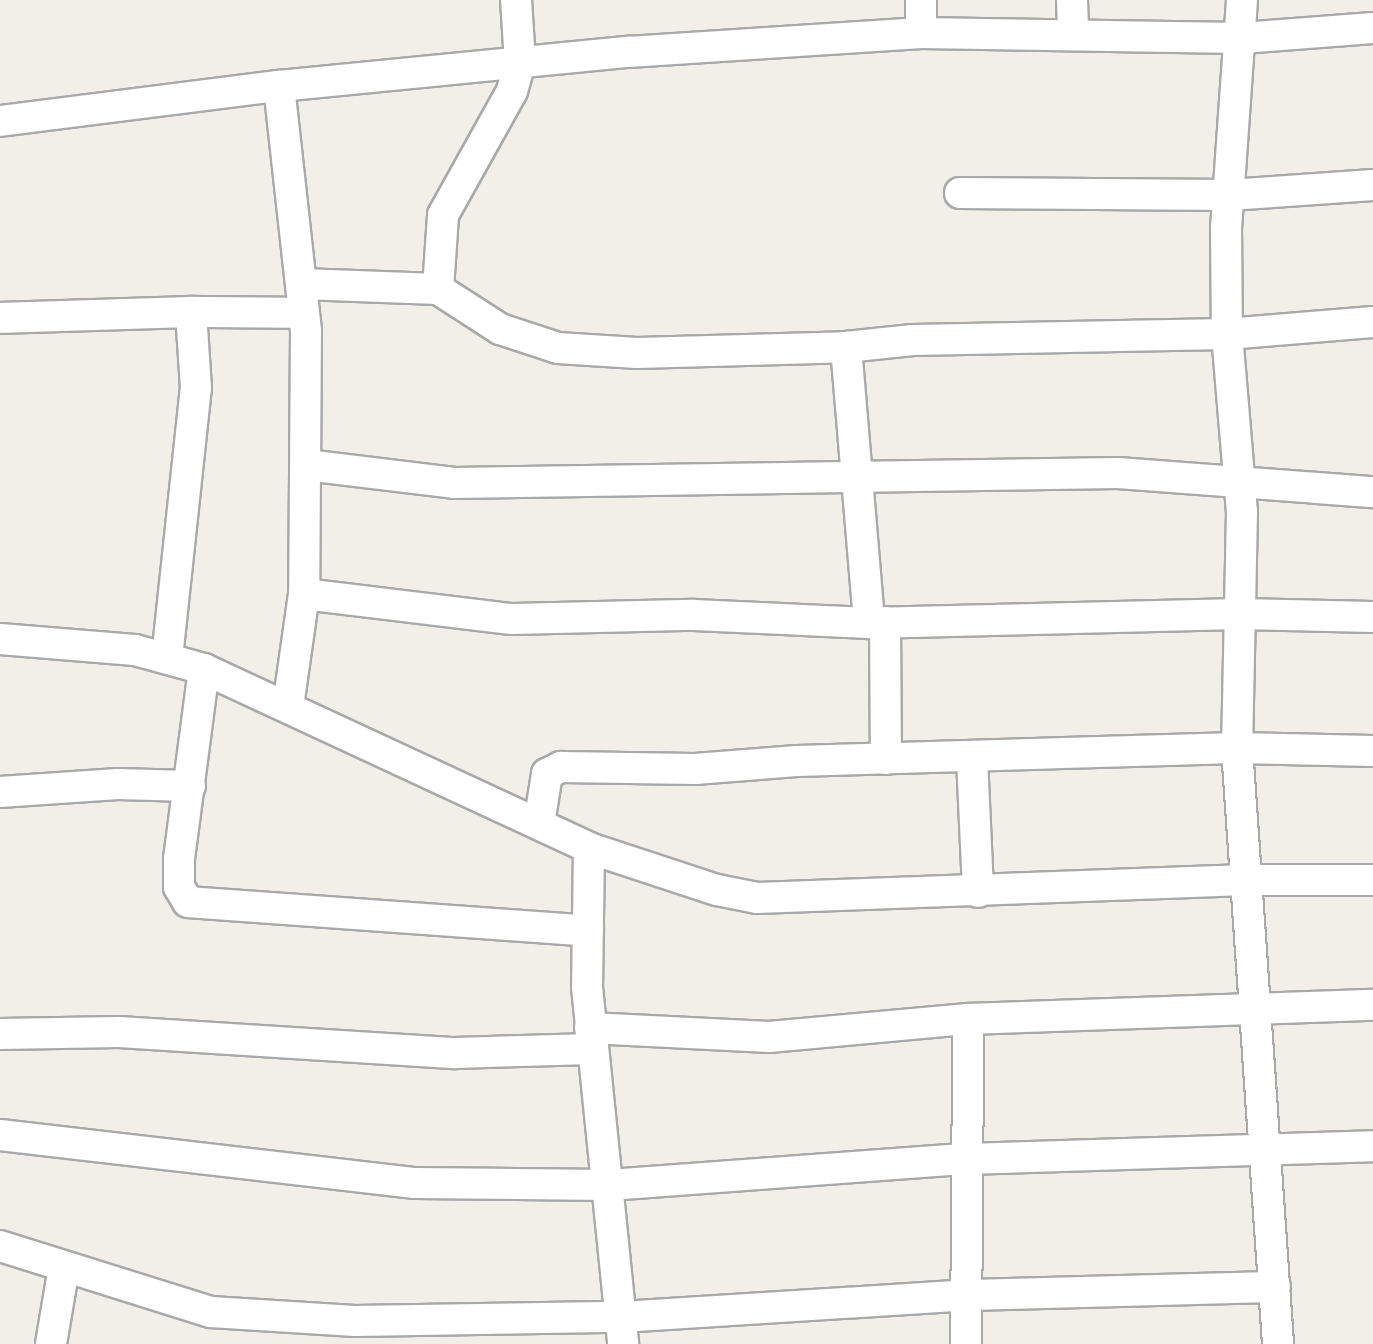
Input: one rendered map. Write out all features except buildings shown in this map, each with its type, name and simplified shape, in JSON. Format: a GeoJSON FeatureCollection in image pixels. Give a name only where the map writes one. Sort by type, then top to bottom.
{"type":"FeatureCollection","features":[{"type":"Feature","properties":{"kind":"street"},"geometry":{"type":"LineString","coordinates":[[438,289],[443,215],[512,91],[520,63],[516,0]]}},
{"type":"Feature","properties":{"kind":"street"},"geometry":{"type":"LineString","coordinates":[[921,0],[921,33]]}},
{"type":"Feature","properties":{"kind":"street"},"geometry":{"type":"LineString","coordinates":[[1072,0],[1073,33]]}},
{"type":"Feature","properties":{"kind":"street"},"geometry":{"type":"LineString","coordinates":[[1242,0],[1242,38],[1230,195],[1227,334],[1237,478],[1242,512],[1237,748],[1278,1344]]}},
{"type":"Feature","properties":{"kind":"street"},"geometry":{"type":"LineString","coordinates":[[0,121],[279,86],[520,63],[921,33],[1073,33],[1242,38],[1373,28]]}},
{"type":"Feature","properties":{"kind":"street"},"geometry":{"type":"LineString","coordinates":[[279,86],[304,313],[304,594],[288,707]]}},
{"type":"Feature","properties":{"kind":"street"},"geometry":{"type":"LineString","coordinates":[[960,193],[1060,197],[1230,195],[1373,185]]}},
{"type":"Feature","properties":{"kind":"street"},"geometry":{"type":"LineString","coordinates":[[301,284],[438,289],[500,328],[558,348],[637,353],[846,346],[914,340],[1227,334],[1373,322]]}},
{"type":"Feature","properties":{"kind":"street"},"geometry":{"type":"LineString","coordinates":[[0,318],[191,312],[304,313]]}},
{"type":"Feature","properties":{"kind":"street"},"geometry":{"type":"LineString","coordinates":[[167,658],[196,388],[191,312]]}},
{"type":"Feature","properties":{"kind":"street"},"geometry":{"type":"LineString","coordinates":[[846,346],[877,623],[886,759]]}},
{"type":"Feature","properties":{"kind":"street"},"geometry":{"type":"LineString","coordinates":[[306,466],[454,483],[1118,473],[1237,478],[1287,489],[1373,492]]}},
{"type":"Feature","properties":{"kind":"street"},"geometry":{"type":"LineString","coordinates":[[304,594],[512,619],[694,615],[877,623],[1239,614],[1373,617]]}},
{"type":"Feature","properties":{"kind":"street"},"geometry":{"type":"LineString","coordinates":[[0,639],[135,650],[204,669],[589,848],[717,890],[757,898],[978,892],[1245,880],[1373,880]]}},
{"type":"Feature","properties":{"kind":"street"},"geometry":{"type":"LineString","coordinates":[[204,669],[178,877],[181,897],[188,902],[253,910],[588,931]]}},
{"type":"Feature","properties":{"kind":"street"},"geometry":{"type":"LineString","coordinates":[[539,824],[547,774],[561,767],[695,769],[886,759],[1237,748],[1373,751]]}},
{"type":"Feature","properties":{"kind":"street"},"geometry":{"type":"LineString","coordinates":[[972,758],[978,892]]}},
{"type":"Feature","properties":{"kind":"street"},"geometry":{"type":"LineString","coordinates":[[0,792],[118,783],[190,786]]}},
{"type":"Feature","properties":{"kind":"street"},"geometry":{"type":"LineString","coordinates":[[589,848],[591,1039],[609,1185],[622,1331]]}},
{"type":"Feature","properties":{"kind":"street"},"geometry":{"type":"LineString","coordinates":[[0,1034],[119,1031],[455,1053],[591,1039],[769,1037],[968,1019],[1255,1012],[1373,1005]]}},
{"type":"Feature","properties":{"kind":"street"},"geometry":{"type":"LineString","coordinates":[[966,1344],[968,1019]]}},
{"type":"Feature","properties":{"kind":"street"},"geometry":{"type":"LineString","coordinates":[[0,1135],[415,1183],[609,1185],[966,1159],[1264,1152],[1373,1146]]}},
{"type":"Feature","properties":{"kind":"street"},"geometry":{"type":"LineString","coordinates":[[0,1246],[211,1312],[355,1321],[622,1331],[966,1294],[1275,1287]]}},
{"type":"Feature","properties":{"kind":"street"},"geometry":{"type":"LineString","coordinates":[[51,1344],[64,1268]]}}]}
